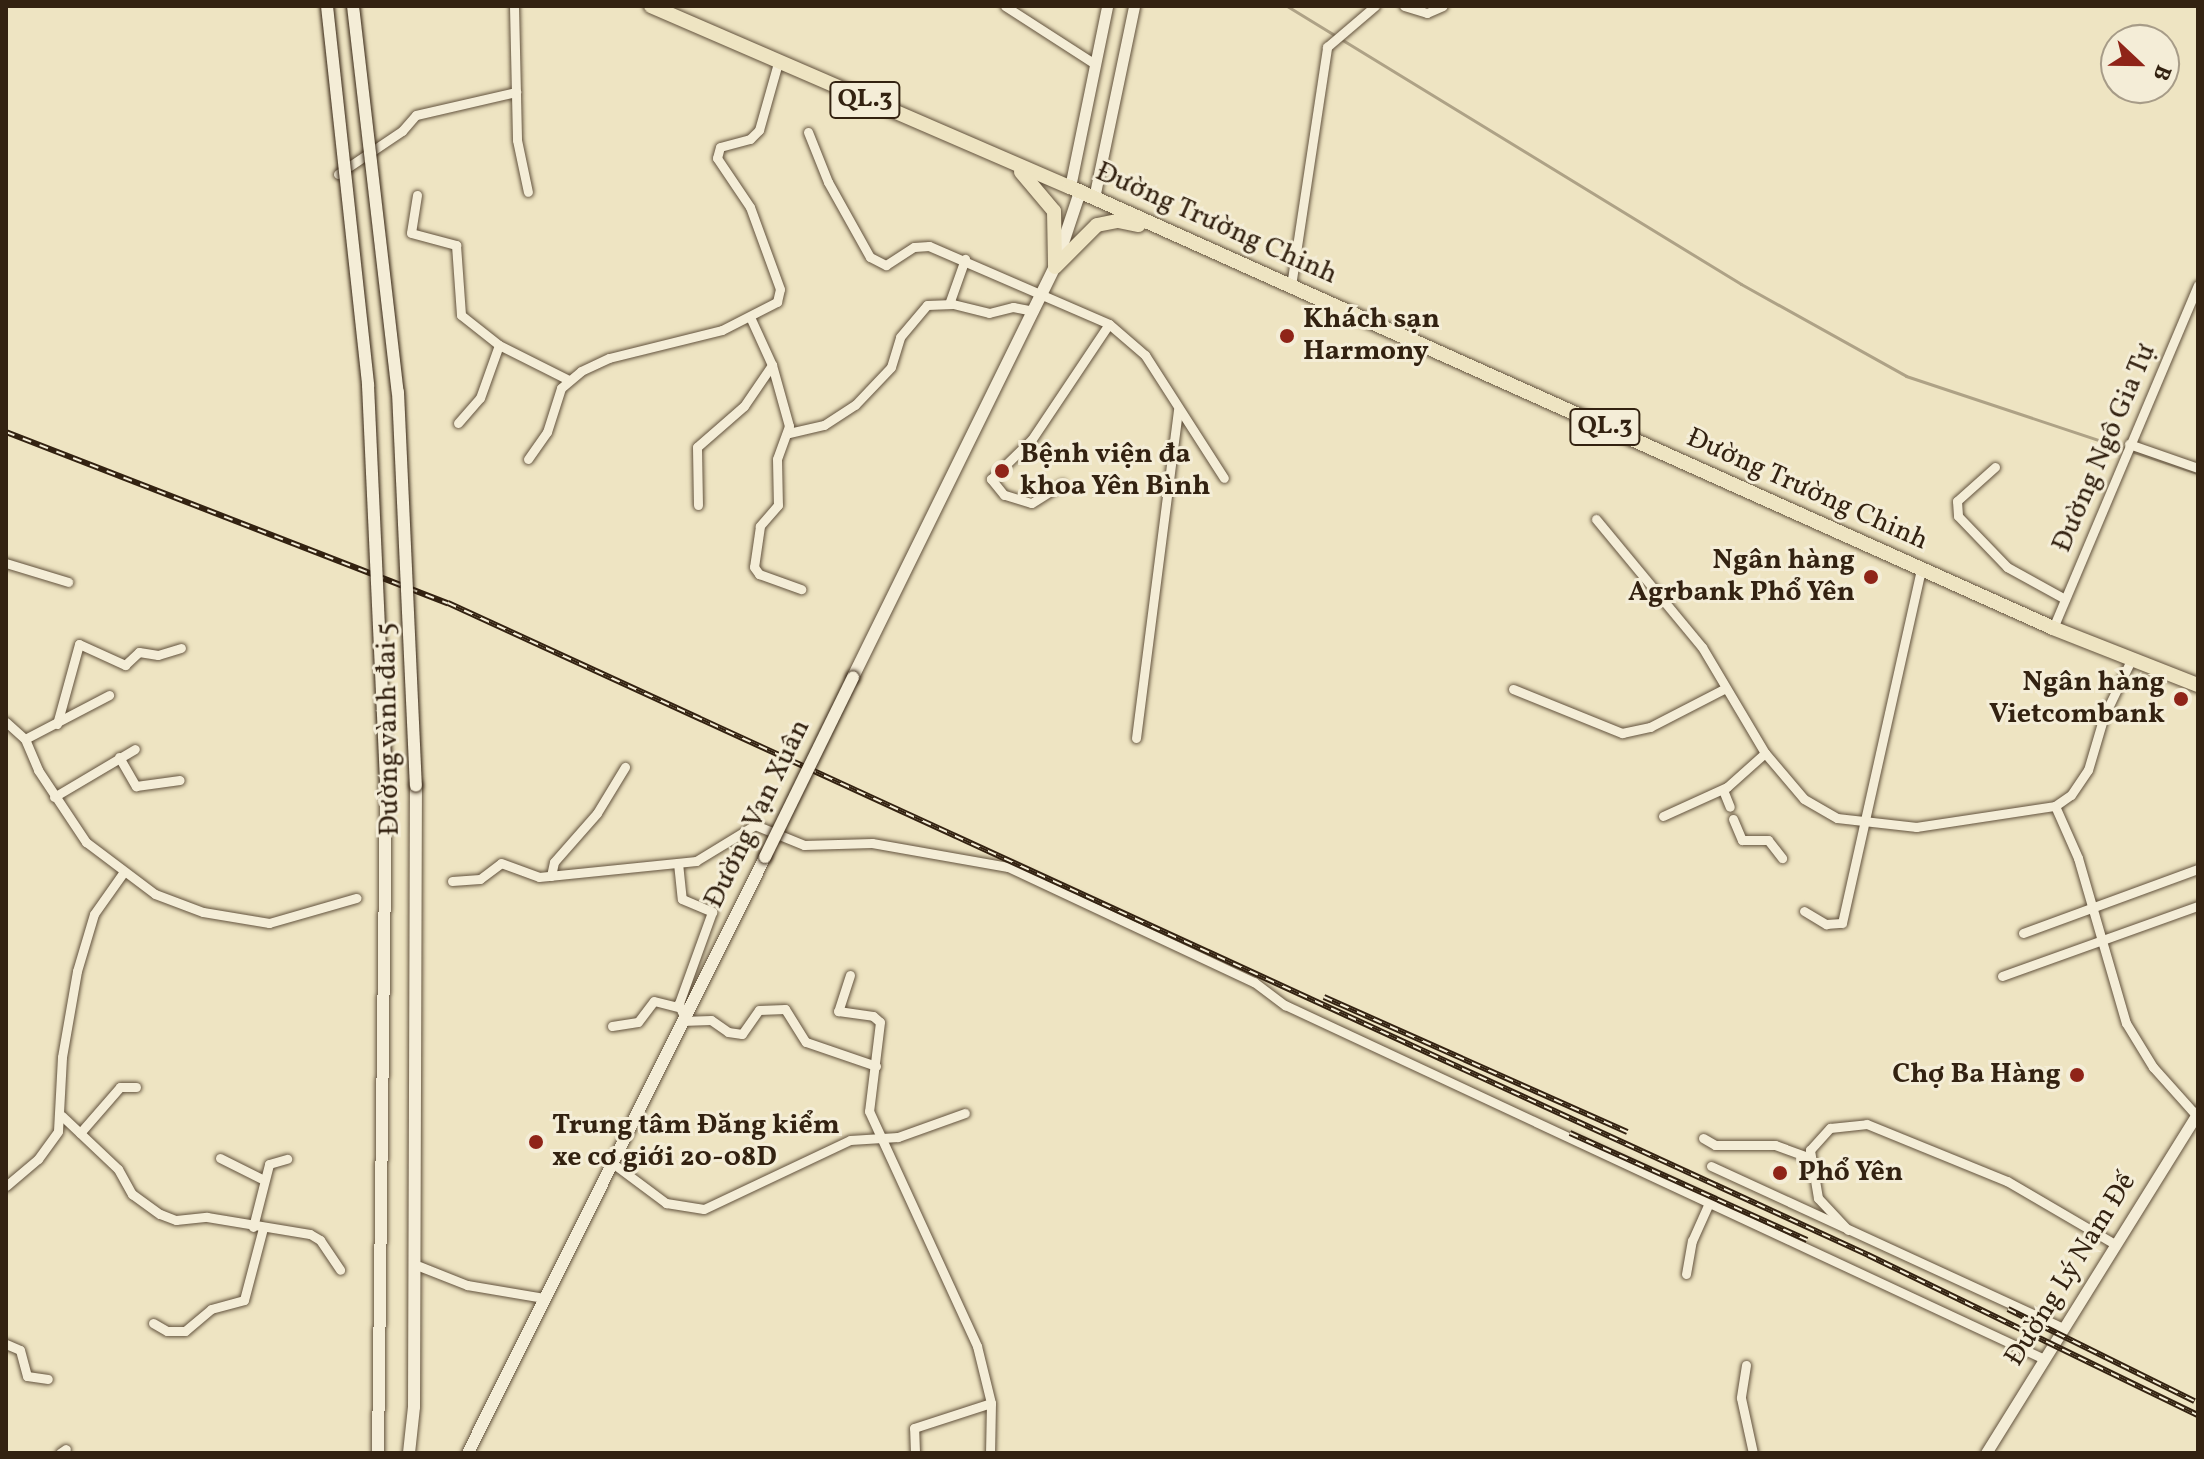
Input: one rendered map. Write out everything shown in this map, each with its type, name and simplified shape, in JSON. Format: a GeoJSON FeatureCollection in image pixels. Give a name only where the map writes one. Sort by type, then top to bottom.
{"type":"FeatureCollection","features":[{"type":"Feature","properties":{"kind":"highway","name":"Đường Trường Chinh"},"geometry":{"type":"LineString","coordinates":[[651,6],[1081,192],[2053,628],[2198,685]]}},
{"type":"Feature","properties":{"kind":"highway"},"geometry":{"type":"LineString","coordinates":[[1008,161],[1043,192],[1054,211],[1058,239],[1055,267]]}},
{"type":"Feature","properties":{"kind":"highway"},"geometry":{"type":"LineString","coordinates":[[1055,267],[1077,240],[1105,222],[1130,223],[1173,235]]}},
{"type":"Feature","properties":{"kind":"main road","name":"Đường vành đai 5"},"geometry":{"type":"LineString","coordinates":[[327,6],[368,385],[386,789],[378,1453]]}},
{"type":"Feature","properties":{"kind":"main road","name":"Đường vành đai 5"},"geometry":{"type":"LineString","coordinates":[[353,6],[398,392],[416,786],[409,1453]]}},
{"type":"Feature","properties":{"kind":"main road","name":"Đường Vạn Xuân"},"geometry":{"type":"LineString","coordinates":[[468,1453],[611,1162],[680,1013],[765,857],[1043,293],[1081,192]]}},
{"type":"Feature","properties":{"kind":"street"},"geometry":{"type":"LineString","coordinates":[[514,6],[517,140],[528,192]]}},
{"type":"Feature","properties":{"kind":"street"},"geometry":{"type":"LineString","coordinates":[[1005,6],[1016,9],[1095,64]]}},
{"type":"Feature","properties":{"kind":"street","name":"Đường Vạn Xuân"},"geometry":{"type":"LineString","coordinates":[[1081,192],[1095,64],[1107,6]]}},
{"type":"Feature","properties":{"kind":"street","name":"Đường Vạn Xuân"},"geometry":{"type":"LineString","coordinates":[[1081,192],[1134,6]]}},
{"type":"Feature","properties":{"kind":"street"},"geometry":{"type":"LineString","coordinates":[[1291,286],[1327,47],[1335,36],[1354,26],[1375,6]]}},
{"type":"Feature","properties":{"kind":"street"},"geometry":{"type":"LineString","coordinates":[[1404,6],[1427,13],[1443,6]]}},
{"type":"Feature","properties":{"kind":"street"},"geometry":{"type":"LineString","coordinates":[[528,459],[547,432],[561,388],[569,380],[609,358],[751,319],[777,302],[780,289],[750,207],[721,168],[717,152],[759,130],[778,63]]}},
{"type":"Feature","properties":{"kind":"street"},"geometry":{"type":"LineString","coordinates":[[338,174],[402,131],[416,115],[516,92]]}},
{"type":"Feature","properties":{"kind":"street"},"geometry":{"type":"LineString","coordinates":[[808,132],[828,182],[870,257],[886,265],[921,245],[965,259],[1109,324],[1145,355],[1224,478]]}},
{"type":"Feature","properties":{"kind":"street"},"geometry":{"type":"LineString","coordinates":[[417,195],[411,233],[456,245],[458,309],[499,345],[569,380]]}},
{"type":"Feature","properties":{"kind":"street"},"geometry":{"type":"LineString","coordinates":[[949,304],[965,259]]}},
{"type":"Feature","properties":{"kind":"street","name":"Đường Ngô Gia Tự"},"geometry":{"type":"LineString","coordinates":[[2053,628],[2198,285]]}},
{"type":"Feature","properties":{"kind":"street"},"geometry":{"type":"LineString","coordinates":[[789,433],[840,417],[891,367],[900,337],[927,305],[949,304],[989,313],[1013,307],[1034,311]]}},
{"type":"Feature","properties":{"kind":"street"},"geometry":{"type":"LineString","coordinates":[[751,319],[772,365],[789,433],[777,459],[776,513],[760,526],[754,567],[759,574],[801,589]]}},
{"type":"Feature","properties":{"kind":"street"},"geometry":{"type":"LineString","coordinates":[[1062,484],[1031,503],[1004,495],[991,479],[1032,439],[1109,324]]}},
{"type":"Feature","properties":{"kind":"street"},"geometry":{"type":"LineString","coordinates":[[458,423],[484,390],[499,345]]}},
{"type":"Feature","properties":{"kind":"street"},"geometry":{"type":"LineString","coordinates":[[698,505],[697,447],[744,406],[772,365]]}},
{"type":"Feature","properties":{"kind":"street"},"geometry":{"type":"LineString","coordinates":[[1136,738],[1178,410]]}},
{"type":"Feature","properties":{"kind":"street"},"geometry":{"type":"LineString","coordinates":[[2129,444],[2198,468]]}},
{"type":"Feature","properties":{"kind":"street"},"geometry":{"type":"LineString","coordinates":[[1995,467],[1957,501],[1958,516],[2007,567],[2065,599]]}},
{"type":"Feature","properties":{"kind":"street"},"geometry":{"type":"LineString","coordinates":[[1596,519],[1702,647],[1724,689],[1765,753],[1820,811],[1863,822],[1916,827],[2055,806],[2071,795],[2088,770],[2104,716],[2132,658]]}},
{"type":"Feature","properties":{"kind":"street"},"geometry":{"type":"LineString","coordinates":[[6,563],[68,582]]}},
{"type":"Feature","properties":{"kind":"street"},"geometry":{"type":"LineString","coordinates":[[1804,911],[1826,924],[1842,923],[1921,569]]}},
{"type":"Feature","properties":{"kind":"street"},"geometry":{"type":"LineString","coordinates":[[57,724],[79,644],[125,665],[139,652],[158,655],[181,648]]}},
{"type":"Feature","properties":{"kind":"street"},"geometry":{"type":"LineString","coordinates":[[1513,689],[1622,733],[1650,727],[1724,689]]}},
{"type":"Feature","properties":{"kind":"street"},"geometry":{"type":"LineString","coordinates":[[25,739],[109,695]]}},
{"type":"Feature","properties":{"kind":"street"},"geometry":{"type":"LineString","coordinates":[[6,722],[25,739],[54,797],[86,842],[123,873],[174,903],[269,923],[356,898]]}},
{"type":"Feature","properties":{"kind":"street"},"geometry":{"type":"LineString","coordinates":[[54,797],[135,749]]}},
{"type":"Feature","properties":{"kind":"street"},"geometry":{"type":"LineString","coordinates":[[1663,816],[1723,790],[1765,753]]}},
{"type":"Feature","properties":{"kind":"street"},"geometry":{"type":"LineString","coordinates":[[119,757],[136,786],[180,780]]}},
{"type":"Feature","properties":{"kind":"street"},"geometry":{"type":"LineString","coordinates":[[551,876],[554,862],[597,813],[625,767]]}},
{"type":"Feature","properties":{"kind":"street"},"geometry":{"type":"LineString","coordinates":[[1723,790],[1730,807]]}},
{"type":"Feature","properties":{"kind":"street"},"geometry":{"type":"LineString","coordinates":[[2055,806],[2137,1045],[2197,1114]]}},
{"type":"Feature","properties":{"kind":"street"},"geometry":{"type":"LineString","coordinates":[[1733,819],[1742,840],[1768,840],[1782,858]]}},
{"type":"Feature","properties":{"kind":"street"},"geometry":{"type":"LineString","coordinates":[[452,881],[480,879],[501,863],[534,877],[678,863],[705,857],[755,825],[804,845],[872,843],[1008,867],[1254,982],[1285,1005],[2044,1359]]}},
{"type":"Feature","properties":{"kind":"street"},"geometry":{"type":"LineString","coordinates":[[678,863],[682,899],[712,912],[680,1013]]}},
{"type":"Feature","properties":{"kind":"street"},"geometry":{"type":"LineString","coordinates":[[2023,933],[2198,869]]}},
{"type":"Feature","properties":{"kind":"street"},"geometry":{"type":"LineString","coordinates":[[6,1186],[44,1152],[62,1116],[62,1057],[77,971],[94,914],[123,873]]}},
{"type":"Feature","properties":{"kind":"street"},"geometry":{"type":"LineString","coordinates":[[2002,976],[2198,906]]}},
{"type":"Feature","properties":{"kind":"street"},"geometry":{"type":"LineString","coordinates":[[850,975],[838,1011],[878,1019],[876,1066],[867,1102],[879,1137],[977,1346],[991,1403],[990,1453]]}},
{"type":"Feature","properties":{"kind":"street"},"geometry":{"type":"LineString","coordinates":[[612,1026],[638,1022],[654,1001],[680,1013],[711,1020],[728,1032],[742,1034],[759,1010],[785,1009],[806,1042],[876,1066]]}},
{"type":"Feature","properties":{"kind":"street"},"geometry":{"type":"LineString","coordinates":[[80,1133],[120,1087],[136,1087]]}},
{"type":"Feature","properties":{"kind":"street"},"geometry":{"type":"LineString","coordinates":[[611,1162],[666,1203],[704,1209],[850,1140],[898,1137],[965,1113]]}},
{"type":"Feature","properties":{"kind":"street","name":"Đường Lý Nam Đế"},"geometry":{"type":"LineString","coordinates":[[1986,1453],[2197,1114]]}},
{"type":"Feature","properties":{"kind":"street"},"geometry":{"type":"LineString","coordinates":[[62,1116],[118,1169],[132,1194],[160,1214],[176,1220],[207,1217],[316,1236],[340,1270]]}},
{"type":"Feature","properties":{"kind":"street"},"geometry":{"type":"LineString","coordinates":[[1848,1230],[1818,1198],[1810,1158],[1814,1141],[1830,1128],[1849,1124],[1882,1128],[2007,1181],[2115,1244]]}},
{"type":"Feature","properties":{"kind":"street"},"geometry":{"type":"LineString","coordinates":[[1703,1138],[1715,1145],[1775,1145],[1810,1158]]}},
{"type":"Feature","properties":{"kind":"street"},"geometry":{"type":"LineString","coordinates":[[220,1158],[262,1179]]}},
{"type":"Feature","properties":{"kind":"street"},"geometry":{"type":"LineString","coordinates":[[153,1323],[185,1331],[211,1309],[244,1300],[258,1227],[262,1179],[269,1164],[287,1159]]}},
{"type":"Feature","properties":{"kind":"street"},"geometry":{"type":"LineString","coordinates":[[1711,1166],[2063,1328]]}},
{"type":"Feature","properties":{"kind":"street"},"geometry":{"type":"LineString","coordinates":[[1686,1274],[1690,1246],[1709,1203]]}},
{"type":"Feature","properties":{"kind":"street"},"geometry":{"type":"LineString","coordinates":[[419,1266],[467,1285],[544,1298]]}},
{"type":"Feature","properties":{"kind":"street"},"geometry":{"type":"LineString","coordinates":[[6,1344],[20,1350],[27,1376],[48,1379]]}},
{"type":"Feature","properties":{"kind":"street"},"geometry":{"type":"LineString","coordinates":[[1746,1365],[1741,1398],[1753,1453]]}},
{"type":"Feature","properties":{"kind":"street"},"geometry":{"type":"LineString","coordinates":[[915,1453],[914,1428],[991,1403]]}},
{"type":"Feature","properties":{"kind":"waterway"},"geometry":{"type":"LineString","coordinates":[[1287,6],[1741,284],[1906,376],[2198,473]]}},
{"type":"Feature","properties":{"kind":"railway"},"geometry":{"type":"LineString","coordinates":[[6,432],[448,603],[1868,1255],[2198,1415]]}},
{"type":"Feature","properties":{"kind":"railway"},"geometry":{"type":"LineString","coordinates":[[1324,997],[1627,1132]]}},
{"type":"Feature","properties":{"kind":"railway"},"geometry":{"type":"LineString","coordinates":[[1570,1133],[1807,1240]]}},
{"type":"Feature","properties":{"kind":"railway"},"geometry":{"type":"LineString","coordinates":[[2008,1309],[2194,1401]]}},
{"type":"Feature","properties":{"kind":"place","name":"Khách sạn Harmony"},"geometry":{"type":"Point","coordinates":[1287,336]}},
{"type":"Feature","properties":{"kind":"place","name":"Bệnh viện đa khoa Yên Bình"},"geometry":{"type":"Point","coordinates":[1002,471]}},
{"type":"Feature","properties":{"kind":"place","name":"Ngân hàng Agrbank Phổ Yên"},"geometry":{"type":"Point","coordinates":[1871,577]}},
{"type":"Feature","properties":{"kind":"place","name":"Ngân hàng Vietcombank"},"geometry":{"type":"Point","coordinates":[2181,699]}},
{"type":"Feature","properties":{"kind":"place","name":"Chợ Ba Hàng"},"geometry":{"type":"Point","coordinates":[2077,1075]}},
{"type":"Feature","properties":{"kind":"place","name":"Trung tâm Đăng kiểm xe cơ giới 20-08D"},"geometry":{"type":"Point","coordinates":[536,1142]}},
{"type":"Feature","properties":{"kind":"place","name":"Phổ Yên"},"geometry":{"type":"Point","coordinates":[1780,1173]}}]}
